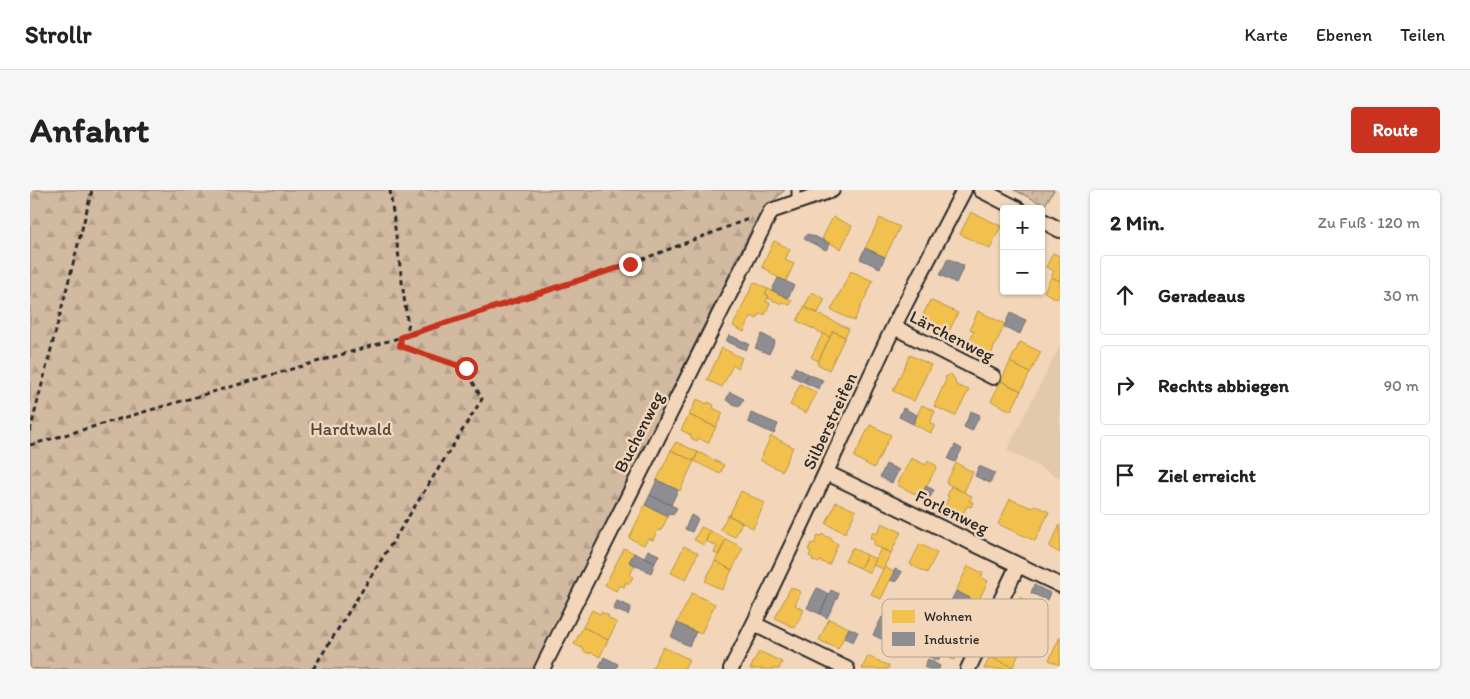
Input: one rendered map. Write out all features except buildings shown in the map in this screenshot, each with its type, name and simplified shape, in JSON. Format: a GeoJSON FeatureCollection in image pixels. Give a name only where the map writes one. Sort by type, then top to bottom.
{"type":"FeatureCollection","features":[{"type":"Feature","properties":{"kind":"street"},"geometry":{"type":"LineString","coordinates":[[771,211],[796,196],[832,190]]}},
{"type":"Feature","properties":{"kind":"street","name":"Silberstreifen"},"geometry":{"type":"LineString","coordinates":[[731,669],[827,473],[894,327],[964,190]]}},
{"type":"Feature","properties":{"kind":"street"},"geometry":{"type":"LineString","coordinates":[[981,190],[1010,205]]}},
{"type":"Feature","properties":{"kind":"street","name":"Buchenweg"},"geometry":{"type":"LineString","coordinates":[[542,669],[771,211]]}},
{"type":"Feature","properties":{"kind":"street"},"geometry":{"type":"LineString","coordinates":[[1045,222],[1060,230]]}},
{"type":"Feature","properties":{"kind":"street","name":"Lärchenweg"},"geometry":{"type":"LineString","coordinates":[[894,327],[993,377]]}},
{"type":"Feature","properties":{"kind":"street","name":"Forlenweg"},"geometry":{"type":"LineString","coordinates":[[827,473],[1060,585]]}},
{"type":"Feature","properties":{"kind":"street"},"geometry":{"type":"LineString","coordinates":[[1002,599],[1018,565]]}},
{"type":"Feature","properties":{"kind":"street"},"geometry":{"type":"LineString","coordinates":[[754,624],[846,669]]}},
{"type":"Feature","properties":{"kind":"street"},"geometry":{"type":"LineString","coordinates":[[968,669],[974,657]]}},
{"type":"Feature","properties":{"kind":"path"},"geometry":{"type":"LineString","coordinates":[[30,431],[92,190]]}},
{"type":"Feature","properties":{"kind":"path"},"geometry":{"type":"LineString","coordinates":[[390,190],[408,335]]}},
{"type":"Feature","properties":{"kind":"path"},"geometry":{"type":"LineString","coordinates":[[30,445],[408,335],[630,264],[771,211]]}},
{"type":"Feature","properties":{"kind":"path"},"geometry":{"type":"LineString","coordinates":[[313,669],[482,399],[466,368],[400,346],[401,337]]}},
{"type":"Feature","properties":{"kind":"shaded area"},"geometry":{"type":"Polygon","coordinates":[[[1060,346],[1060,478],[1007,450],[1060,346]]]}},
{"type":"Feature","properties":{"kind":"green space","name":"Hardtwald"},"geometry":{"type":"Polygon","coordinates":[[[30,190],[785,190],[759,214],[534,669],[30,669],[30,190]]]}},
{"type":"Feature","properties":{"kind":"green space"},"geometry":{"type":"Polygon","coordinates":[[[1014,190],[1054,190],[1045,205],[1014,190]]]}},
{"type":"Feature","properties":{"kind":"route"},"geometry":{"type":"LineString","coordinates":[[466,368],[400,346],[401,337],[630,264]]}}]}
